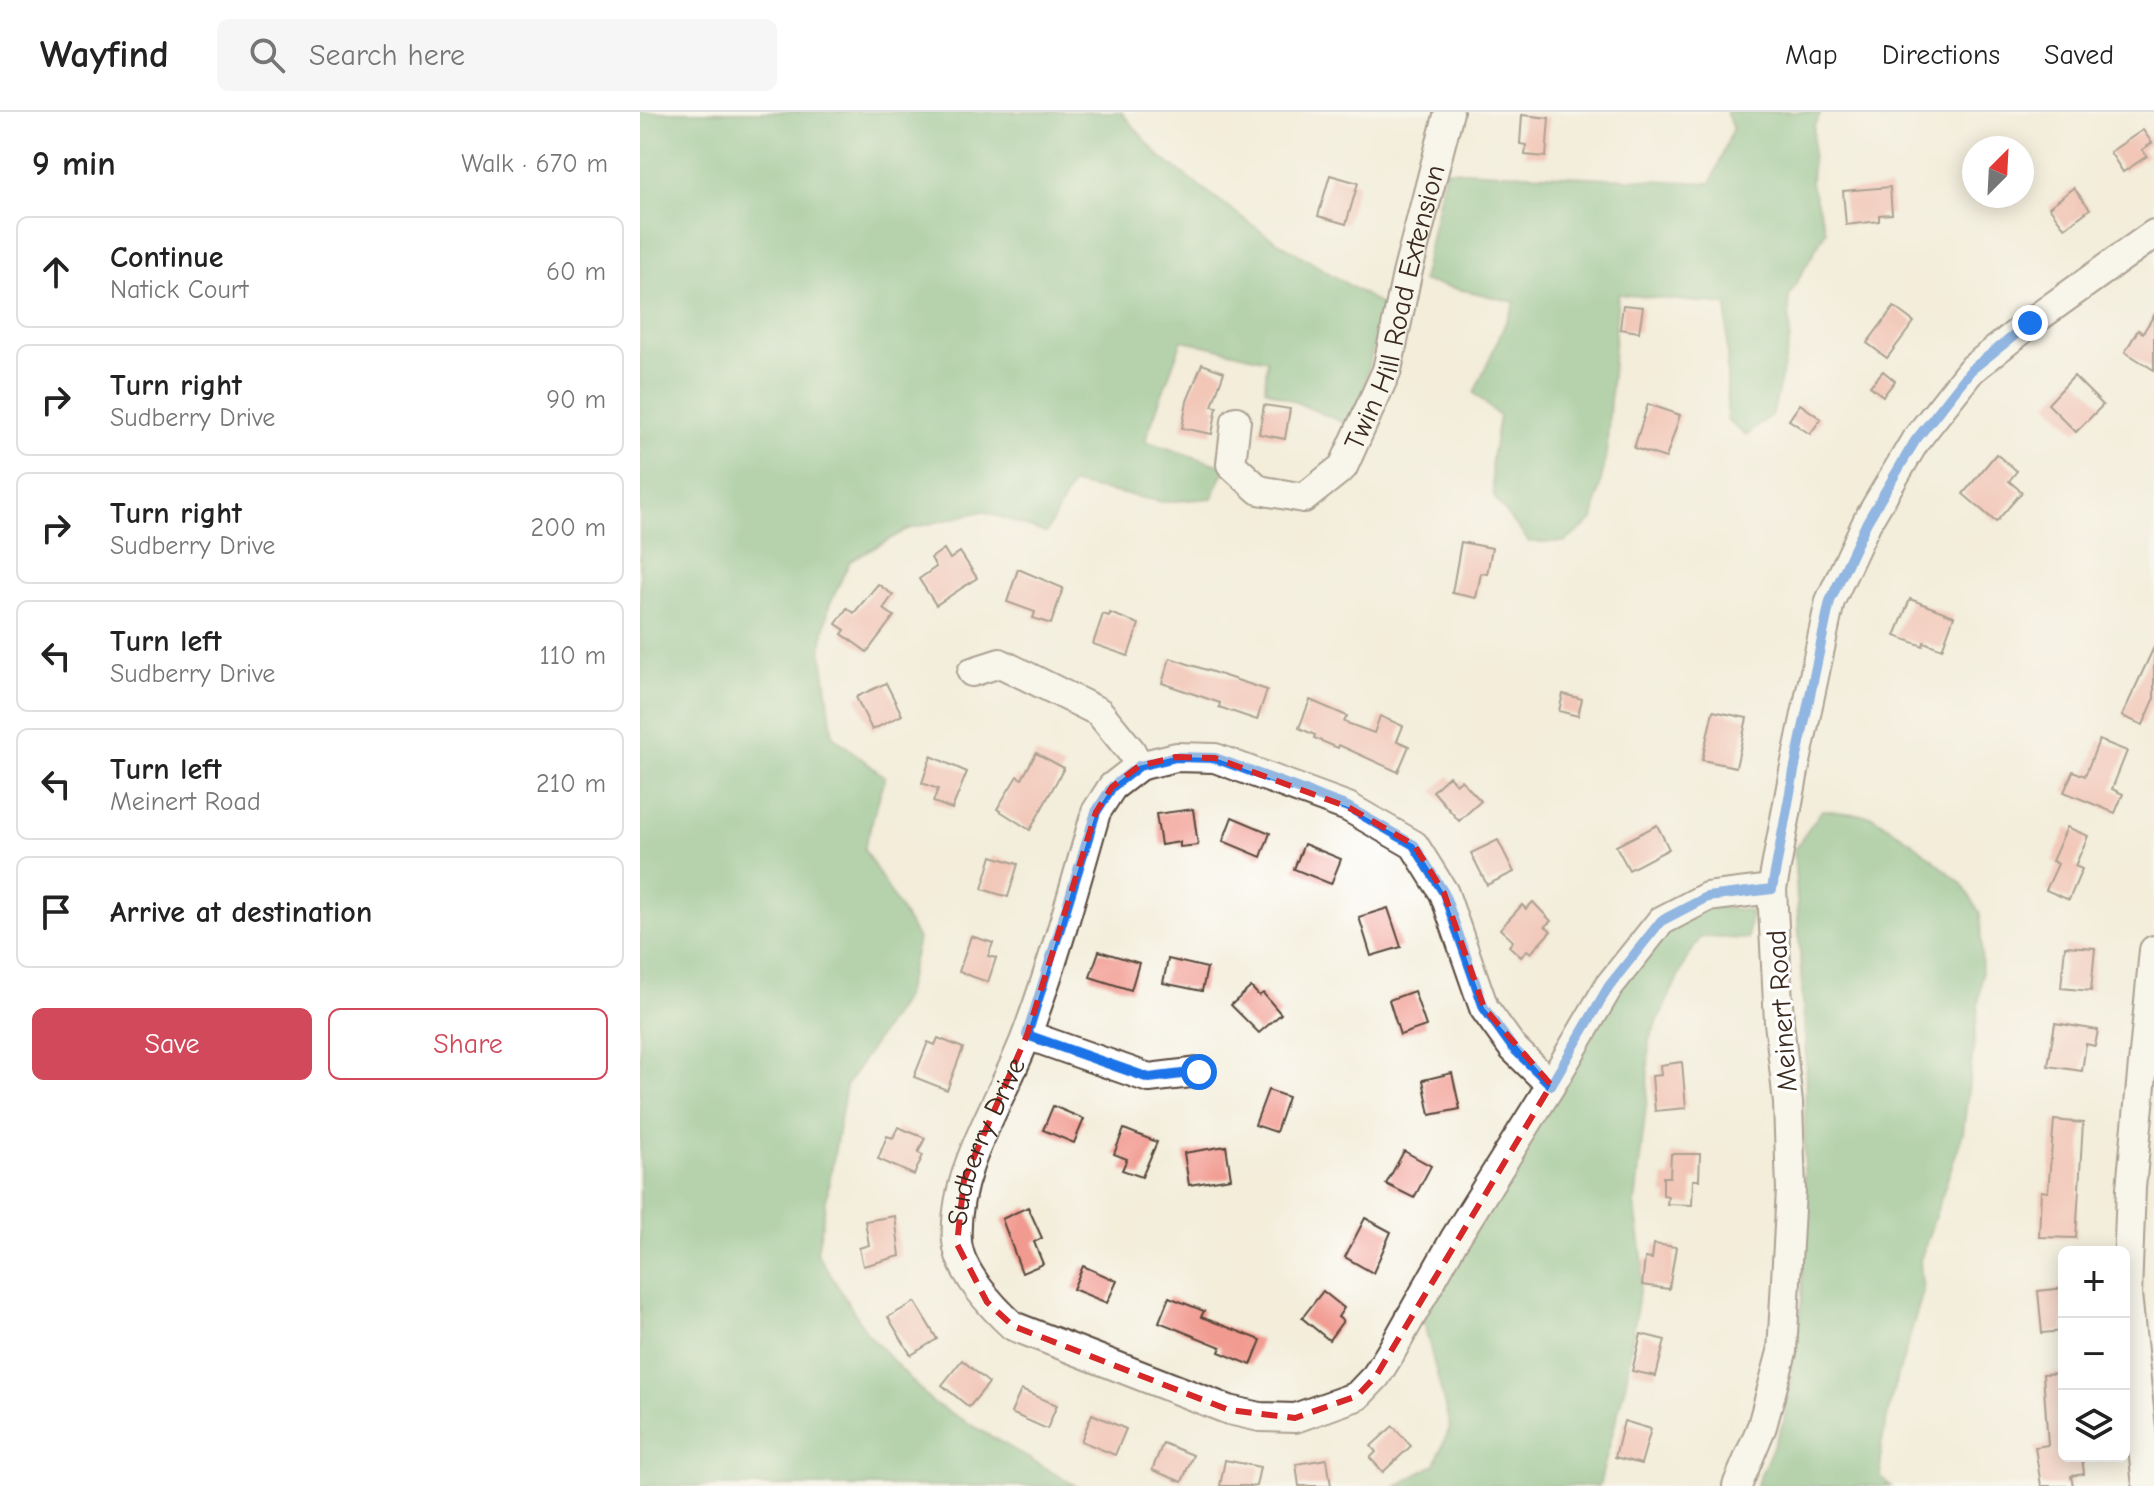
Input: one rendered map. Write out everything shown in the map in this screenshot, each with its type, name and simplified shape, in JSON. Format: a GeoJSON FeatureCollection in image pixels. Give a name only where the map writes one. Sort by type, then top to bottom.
{"type":"FeatureCollection","features":[{"type":"Feature","properties":{"kind":"street","name":"Twin Hill Road Extension"},"geometry":{"type":"LineString","coordinates":[[1236,421],[1231,464],[1259,490],[1304,498],[1343,467],[1387,370],[1407,274],[1449,112]]}},
{"type":"Feature","properties":{"kind":"street","name":"Meinert Road"},"geometry":{"type":"LineString","coordinates":[[1737,1486],[1762,1426],[1782,1352],[1791,1190],[1788,1103],[1779,1022],[1772,889],[1830,601],[1867,522],[1915,441],[1971,370],[2030,323],[2154,234]]}},
{"type":"Feature","properties":{"kind":"street"},"geometry":{"type":"LineString","coordinates":[[972,672],[1000,663],[1099,712],[1131,751],[1139,766]]}},
{"type":"Feature","properties":{"kind":"street","name":"Sudberry Drive"},"geometry":{"type":"LineString","coordinates":[[1551,1085],[1513,1048],[1484,1008],[1444,893],[1414,845],[1348,807],[1215,758],[1176,757],[1139,766],[1112,787],[1096,812],[1027,1035],[964,1180],[957,1211],[957,1244],[987,1302],[1013,1326],[1229,1410],[1260,1417],[1295,1418],[1357,1396],[1376,1376],[1454,1240],[1551,1085],[1609,986],[1661,921],[1707,897],[1772,889]]}},
{"type":"Feature","properties":{"kind":"street"},"geometry":{"type":"LineString","coordinates":[[2149,1468],[2127,1294],[2131,1188],[2154,950]]}},
{"type":"Feature","properties":{"kind":"street"},"geometry":{"type":"LineString","coordinates":[[1027,1035],[1149,1078],[1199,1072]]}},
{"type":"Feature","properties":{"kind":"highlighted area"},"geometry":{"type":"Polygon","coordinates":[[[1176,757],[1215,758],[1348,807],[1414,845],[1444,893],[1484,1008],[1551,1085],[1376,1376],[1357,1396],[1295,1418],[1229,1410],[1013,1326],[987,1302],[957,1244],[964,1180],[1027,1035],[1096,812],[1112,787],[1139,766],[1176,757]]]}},
{"type":"Feature","properties":{"kind":"green space"},"geometry":{"type":"Polygon","coordinates":[[[640,112],[1121,112],[1159,156],[1262,232],[1383,306],[1354,427],[1265,389],[1267,360],[1182,340],[1145,441],[1226,467],[1212,498],[1163,502],[1072,484],[1046,533],[983,511],[908,529],[850,561],[829,606],[821,647],[833,736],[885,777],[864,849],[918,939],[905,997],[846,1086],[817,1253],[867,1333],[932,1402],[1076,1486],[640,1486],[640,112]]]}},
{"type":"Feature","properties":{"kind":"green space"},"geometry":{"type":"Polygon","coordinates":[[[1726,112],[1821,112],[1814,126],[1811,184],[1826,231],[1789,296],[1790,339],[1773,413],[1746,436],[1727,420],[1727,305],[1618,294],[1606,456],[1593,520],[1565,542],[1529,542],[1494,497],[1491,465],[1499,416],[1474,393],[1515,302],[1422,281],[1445,170],[1711,183],[1733,128],[1726,112]]]}},
{"type":"Feature","properties":{"kind":"green space"},"geometry":{"type":"Polygon","coordinates":[[[1822,810],[1872,816],[1917,846],[1962,884],[1980,913],[1982,974],[1963,1133],[1920,1261],[1923,1292],[1891,1399],[1881,1447],[1881,1477],[1891,1486],[1756,1486],[1784,1421],[1802,1298],[1806,1056],[1794,850],[1822,810]]]}},
{"type":"Feature","properties":{"kind":"green space"},"geometry":{"type":"Polygon","coordinates":[[[1710,906],[1751,911],[1748,939],[1701,937],[1686,960],[1649,1040],[1647,1098],[1635,1205],[1643,1264],[1626,1382],[1599,1486],[1396,1486],[1435,1464],[1450,1427],[1423,1319],[1620,987],[1671,923],[1710,906]]]}},
{"type":"Feature","properties":{"kind":"building"},"geometry":{"type":"Polygon","coordinates":[[[1522,115],[1549,118],[1546,157],[1525,155],[1526,145],[1520,144],[1522,115]]]}},
{"type":"Feature","properties":{"kind":"building"},"geometry":{"type":"Polygon","coordinates":[[[2143,130],[2152,143],[2142,150],[2147,156],[2123,172],[2110,152],[2143,130]]]}},
{"type":"Feature","properties":{"kind":"building"},"geometry":{"type":"Polygon","coordinates":[[[1330,175],[1358,183],[1346,224],[1318,216],[1330,175]]]}},
{"type":"Feature","properties":{"kind":"building"},"geometry":{"type":"Polygon","coordinates":[[[1890,187],[1892,214],[1879,215],[1879,221],[1846,225],[1843,191],[1890,187]]]}},
{"type":"Feature","properties":{"kind":"building"},"geometry":{"type":"Polygon","coordinates":[[[2074,188],[2090,209],[2065,228],[2049,207],[2074,188]]]}},
{"type":"Feature","properties":{"kind":"building"},"geometry":{"type":"Polygon","coordinates":[[[1623,305],[1643,307],[1639,332],[1620,329],[1623,305]]]}},
{"type":"Feature","properties":{"kind":"building"},"geometry":{"type":"Polygon","coordinates":[[[1894,307],[1914,322],[1887,358],[1867,343],[1894,307]]]}},
{"type":"Feature","properties":{"kind":"building"},"geometry":{"type":"Polygon","coordinates":[[[2154,315],[2154,370],[2125,352],[2138,330],[2143,333],[2154,315]]]}},
{"type":"Feature","properties":{"kind":"building"},"geometry":{"type":"Polygon","coordinates":[[[1202,364],[1224,372],[1212,406],[1217,407],[1212,434],[1182,428],[1187,401],[1202,364]]]}},
{"type":"Feature","properties":{"kind":"building"},"geometry":{"type":"Polygon","coordinates":[[[1883,371],[1895,381],[1883,396],[1870,386],[1883,371]]]}},
{"type":"Feature","properties":{"kind":"building"},"geometry":{"type":"Polygon","coordinates":[[[2074,376],[2103,405],[2076,432],[2048,404],[2074,376]]]}},
{"type":"Feature","properties":{"kind":"building"},"geometry":{"type":"Polygon","coordinates":[[[1648,404],[1680,415],[1666,458],[1634,448],[1648,404]]]}},
{"type":"Feature","properties":{"kind":"building"},"geometry":{"type":"Polygon","coordinates":[[[1800,404],[1821,419],[1810,434],[1789,420],[1800,404]]]}},
{"type":"Feature","properties":{"kind":"building"},"geometry":{"type":"Polygon","coordinates":[[[1264,405],[1290,409],[1285,439],[1259,434],[1264,405]]]}},
{"type":"Feature","properties":{"kind":"building"},"geometry":{"type":"Polygon","coordinates":[[[1996,454],[2017,471],[2009,481],[2022,492],[1996,522],[1963,494],[1996,454]]]}},
{"type":"Feature","properties":{"kind":"building"},"geometry":{"type":"Polygon","coordinates":[[[1461,542],[1492,548],[1487,574],[1481,573],[1476,598],[1452,593],[1461,542]]]}},
{"type":"Feature","properties":{"kind":"building"},"geometry":{"type":"Polygon","coordinates":[[[944,549],[950,559],[960,552],[977,578],[936,605],[919,579],[936,567],[931,558],[944,549]]]}},
{"type":"Feature","properties":{"kind":"building"},"geometry":{"type":"Polygon","coordinates":[[[1018,569],[1063,588],[1051,624],[1033,618],[1035,612],[1007,602],[1018,569]]]}},
{"type":"Feature","properties":{"kind":"building"},"geometry":{"type":"Polygon","coordinates":[[[878,584],[893,595],[883,609],[894,616],[867,652],[842,634],[845,630],[836,624],[847,608],[854,613],[878,584]]]}},
{"type":"Feature","properties":{"kind":"building"},"geometry":{"type":"Polygon","coordinates":[[[1910,599],[1954,616],[1942,649],[1895,636],[1910,599]]]}},
{"type":"Feature","properties":{"kind":"building"},"geometry":{"type":"Polygon","coordinates":[[[1110,613],[1139,624],[1128,656],[1093,644],[1103,614],[1109,616],[1110,613]]]}},
{"type":"Feature","properties":{"kind":"building"},"geometry":{"type":"Polygon","coordinates":[[[2154,647],[2154,700],[2143,725],[2122,716],[2154,647]]]}},
{"type":"Feature","properties":{"kind":"building"},"geometry":{"type":"Polygon","coordinates":[[[1170,658],[1267,690],[1257,720],[1219,707],[1220,703],[1162,683],[1170,658]]]}},
{"type":"Feature","properties":{"kind":"building"},"geometry":{"type":"Polygon","coordinates":[[[886,683],[902,715],[872,730],[856,697],[886,683]]]}},
{"type":"Feature","properties":{"kind":"building"},"geometry":{"type":"Polygon","coordinates":[[[1563,694],[1582,699],[1578,716],[1559,711],[1563,694]]]}},
{"type":"Feature","properties":{"kind":"building"},"geometry":{"type":"Polygon","coordinates":[[[1310,700],[1347,716],[1344,722],[1374,733],[1380,716],[1403,726],[1397,741],[1409,746],[1398,772],[1339,745],[1338,748],[1314,738],[1315,735],[1299,728],[1310,700]]]}},
{"type":"Feature","properties":{"kind":"building"},"geometry":{"type":"Polygon","coordinates":[[[1713,711],[1747,718],[1736,767],[1702,760],[1713,711]]]}},
{"type":"Feature","properties":{"kind":"building"},"geometry":{"type":"Polygon","coordinates":[[[2099,740],[2127,751],[2112,789],[2123,794],[2115,813],[2064,792],[2073,771],[2085,776],[2099,740]]]}},
{"type":"Feature","properties":{"kind":"building"},"geometry":{"type":"Polygon","coordinates":[[[1036,753],[1064,768],[1030,830],[997,809],[1017,776],[1022,779],[1036,753]]]}},
{"type":"Feature","properties":{"kind":"building"},"geometry":{"type":"Polygon","coordinates":[[[931,756],[967,772],[952,809],[933,802],[938,789],[922,783],[931,756]]]}},
{"type":"Feature","properties":{"kind":"building"},"geometry":{"type":"Polygon","coordinates":[[[1449,776],[1456,784],[1461,780],[1481,801],[1459,821],[1433,791],[1449,776]]]}},
{"type":"Feature","properties":{"kind":"building"},"geometry":{"type":"Polygon","coordinates":[[[1193,809],[1198,845],[1180,847],[1180,842],[1161,845],[1156,814],[1193,809]]]}},
{"type":"Feature","properties":{"kind":"building"},"geometry":{"type":"Polygon","coordinates":[[[1232,817],[1270,833],[1261,857],[1223,841],[1232,817]]]}},
{"type":"Feature","properties":{"kind":"building"},"geometry":{"type":"Polygon","coordinates":[[[1657,825],[1669,849],[1629,870],[1616,846],[1657,825]]]}},
{"type":"Feature","properties":{"kind":"building"},"geometry":{"type":"Polygon","coordinates":[[[2067,827],[2088,836],[2075,866],[2082,869],[2069,900],[2046,890],[2058,864],[2052,861],[2067,827]]]}},
{"type":"Feature","properties":{"kind":"building"},"geometry":{"type":"Polygon","coordinates":[[[1498,840],[1514,872],[1487,885],[1471,853],[1498,840]]]}},
{"type":"Feature","properties":{"kind":"building"},"geometry":{"type":"Polygon","coordinates":[[[1304,844],[1341,859],[1331,884],[1294,869],[1304,844]]]}},
{"type":"Feature","properties":{"kind":"building"},"geometry":{"type":"Polygon","coordinates":[[[992,856],[1018,864],[1008,897],[982,889],[992,856]]]}},
{"type":"Feature","properties":{"kind":"building"},"geometry":{"type":"Polygon","coordinates":[[[1533,902],[1551,921],[1545,926],[1551,931],[1531,953],[1527,950],[1521,957],[1509,946],[1513,941],[1500,929],[1522,905],[1526,909],[1533,902]]]}},
{"type":"Feature","properties":{"kind":"building"},"geometry":{"type":"Polygon","coordinates":[[[1388,908],[1401,947],[1371,956],[1359,917],[1388,908]]]}},
{"type":"Feature","properties":{"kind":"building"},"geometry":{"type":"Polygon","coordinates":[[[971,936],[993,943],[988,956],[996,958],[988,982],[959,972],[971,936]]]}},
{"type":"Feature","properties":{"kind":"building"},"geometry":{"type":"Polygon","coordinates":[[[2065,946],[2095,948],[2091,991],[2061,988],[2065,946]]]}},
{"type":"Feature","properties":{"kind":"building"},"geometry":{"type":"Polygon","coordinates":[[[1099,951],[1139,963],[1131,990],[1090,977],[1099,951]]]}},
{"type":"Feature","properties":{"kind":"building"},"geometry":{"type":"Polygon","coordinates":[[[1168,959],[1207,968],[1202,991],[1163,983],[1168,959]]]}},
{"type":"Feature","properties":{"kind":"building"},"geometry":{"type":"Polygon","coordinates":[[[1251,987],[1259,996],[1263,993],[1281,1014],[1259,1033],[1231,1005],[1251,987]]]}},
{"type":"Feature","properties":{"kind":"building"},"geometry":{"type":"Polygon","coordinates":[[[1414,991],[1426,1026],[1400,1035],[1389,1000],[1414,991]]]}},
{"type":"Feature","properties":{"kind":"building"},"geometry":{"type":"Polygon","coordinates":[[[2055,1023],[2098,1030],[2095,1046],[2086,1044],[2082,1071],[2048,1066],[2055,1023]]]}},
{"type":"Feature","properties":{"kind":"building"},"geometry":{"type":"Polygon","coordinates":[[[938,1038],[963,1048],[947,1090],[914,1077],[928,1042],[935,1045],[938,1038]]]}},
{"type":"Feature","properties":{"kind":"building"},"geometry":{"type":"Polygon","coordinates":[[[1682,1062],[1686,1108],[1655,1111],[1652,1076],[1661,1075],[1660,1065],[1682,1062]]]}},
{"type":"Feature","properties":{"kind":"building"},"geometry":{"type":"Polygon","coordinates":[[[1452,1073],[1460,1109],[1430,1115],[1423,1080],[1452,1073]]]}},
{"type":"Feature","properties":{"kind":"building"},"geometry":{"type":"Polygon","coordinates":[[[1268,1090],[1288,1097],[1276,1132],[1255,1125],[1268,1090]]]}},
{"type":"Feature","properties":{"kind":"building"},"geometry":{"type":"Polygon","coordinates":[[[1053,1106],[1084,1119],[1074,1143],[1043,1130],[1053,1106]]]}},
{"type":"Feature","properties":{"kind":"building"},"geometry":{"type":"Polygon","coordinates":[[[2054,1120],[2083,1123],[2076,1238],[2039,1237],[2041,1191],[2048,1192],[2054,1120]]]}},
{"type":"Feature","properties":{"kind":"building"},"geometry":{"type":"Polygon","coordinates":[[[898,1127],[925,1138],[918,1153],[923,1155],[914,1175],[878,1159],[887,1136],[893,1138],[898,1127]]]}},
{"type":"Feature","properties":{"kind":"building"},"geometry":{"type":"Polygon","coordinates":[[[1124,1129],[1157,1142],[1142,1177],[1122,1170],[1127,1159],[1114,1154],[1124,1129]]]}},
{"type":"Feature","properties":{"kind":"building"},"geometry":{"type":"Polygon","coordinates":[[[1226,1146],[1231,1178],[1189,1185],[1184,1153],[1226,1146]]]}},
{"type":"Feature","properties":{"kind":"building"},"geometry":{"type":"Polygon","coordinates":[[[1404,1151],[1431,1166],[1414,1198],[1386,1184],[1404,1151]]]}},
{"type":"Feature","properties":{"kind":"building"},"geometry":{"type":"Polygon","coordinates":[[[1671,1154],[1700,1154],[1699,1180],[1693,1180],[1692,1205],[1667,1204],[1668,1196],[1663,1195],[1663,1177],[1670,1177],[1671,1154]]]}},
{"type":"Feature","properties":{"kind":"building"},"geometry":{"type":"Polygon","coordinates":[[[1028,1207],[1042,1238],[1034,1242],[1043,1264],[1022,1273],[1002,1219],[1028,1207]]]}},
{"type":"Feature","properties":{"kind":"building"},"geometry":{"type":"Polygon","coordinates":[[[895,1216],[900,1256],[863,1266],[859,1248],[869,1245],[865,1221],[895,1216]]]}},
{"type":"Feature","properties":{"kind":"building"},"geometry":{"type":"Polygon","coordinates":[[[1365,1218],[1391,1232],[1373,1273],[1345,1257],[1365,1218]]]}},
{"type":"Feature","properties":{"kind":"building"},"geometry":{"type":"Polygon","coordinates":[[[1654,1244],[1676,1247],[1669,1289],[1642,1285],[1645,1258],[1652,1259],[1654,1244]]]}},
{"type":"Feature","properties":{"kind":"building"},"geometry":{"type":"Polygon","coordinates":[[[1083,1266],[1117,1281],[1107,1303],[1073,1289],[1083,1266]]]}},
{"type":"Feature","properties":{"kind":"building"},"geometry":{"type":"Polygon","coordinates":[[[2058,1289],[2058,1332],[2042,1333],[2038,1291],[2058,1289]]]}},
{"type":"Feature","properties":{"kind":"building"},"geometry":{"type":"Polygon","coordinates":[[[1323,1291],[1344,1308],[1338,1317],[1343,1321],[1329,1340],[1302,1318],[1323,1291]]]}},
{"type":"Feature","properties":{"kind":"building"},"geometry":{"type":"Polygon","coordinates":[[[1169,1297],[1204,1311],[1201,1317],[1261,1340],[1251,1365],[1219,1352],[1221,1347],[1159,1322],[1169,1297]]]}},
{"type":"Feature","properties":{"kind":"building"},"geometry":{"type":"Polygon","coordinates":[[[915,1302],[937,1339],[911,1355],[888,1317],[915,1302]]]}},
{"type":"Feature","properties":{"kind":"building"},"geometry":{"type":"Polygon","coordinates":[[[1641,1334],[1665,1340],[1656,1376],[1632,1371],[1641,1334]]]}},
{"type":"Feature","properties":{"kind":"building"},"geometry":{"type":"Polygon","coordinates":[[[962,1360],[989,1383],[969,1407],[942,1385],[962,1360]]]}},
{"type":"Feature","properties":{"kind":"building"},"geometry":{"type":"Polygon","coordinates":[[[2058,1373],[2058,1462],[2083,1462],[2084,1474],[2071,1476],[2073,1486],[2041,1486],[2035,1447],[2048,1445],[2043,1374],[2058,1373]]]}},
{"type":"Feature","properties":{"kind":"building"},"geometry":{"type":"Polygon","coordinates":[[[1021,1390],[1057,1405],[1047,1429],[1011,1413],[1021,1390]]]}},
{"type":"Feature","properties":{"kind":"building"},"geometry":{"type":"Polygon","coordinates":[[[1092,1414],[1126,1429],[1115,1455],[1081,1441],[1092,1414]]]}},
{"type":"Feature","properties":{"kind":"building"},"geometry":{"type":"Polygon","coordinates":[[[1624,1421],[1651,1429],[1641,1464],[1615,1457],[1624,1421]]]}},
{"type":"Feature","properties":{"kind":"building"},"geometry":{"type":"Polygon","coordinates":[[[1393,1426],[1411,1446],[1383,1472],[1370,1458],[1376,1452],[1371,1446],[1393,1426]]]}},
{"type":"Feature","properties":{"kind":"building"},"geometry":{"type":"Polygon","coordinates":[[[1163,1443],[1193,1455],[1182,1482],[1152,1470],[1163,1443]]]}},
{"type":"Feature","properties":{"kind":"building"},"geometry":{"type":"Polygon","coordinates":[[[1327,1459],[1331,1486],[1299,1486],[1296,1464],[1327,1459]]]}},
{"type":"Feature","properties":{"kind":"building"},"geometry":{"type":"Polygon","coordinates":[[[1225,1460],[1260,1467],[1256,1486],[1220,1486],[1225,1460]]]}},
{"type":"Feature","properties":{"kind":"route"},"geometry":{"type":"LineString","coordinates":[[1199,1072],[1149,1078],[1027,1035],[1096,812],[1112,787],[1139,766],[1176,757],[1215,758],[1348,807],[1414,845],[1444,893],[1484,1008],[1513,1048],[1551,1085],[1609,986],[1661,921],[1707,897],[1772,889],[1830,601],[1867,522],[1915,441],[1971,370],[2030,323]]}}]}
